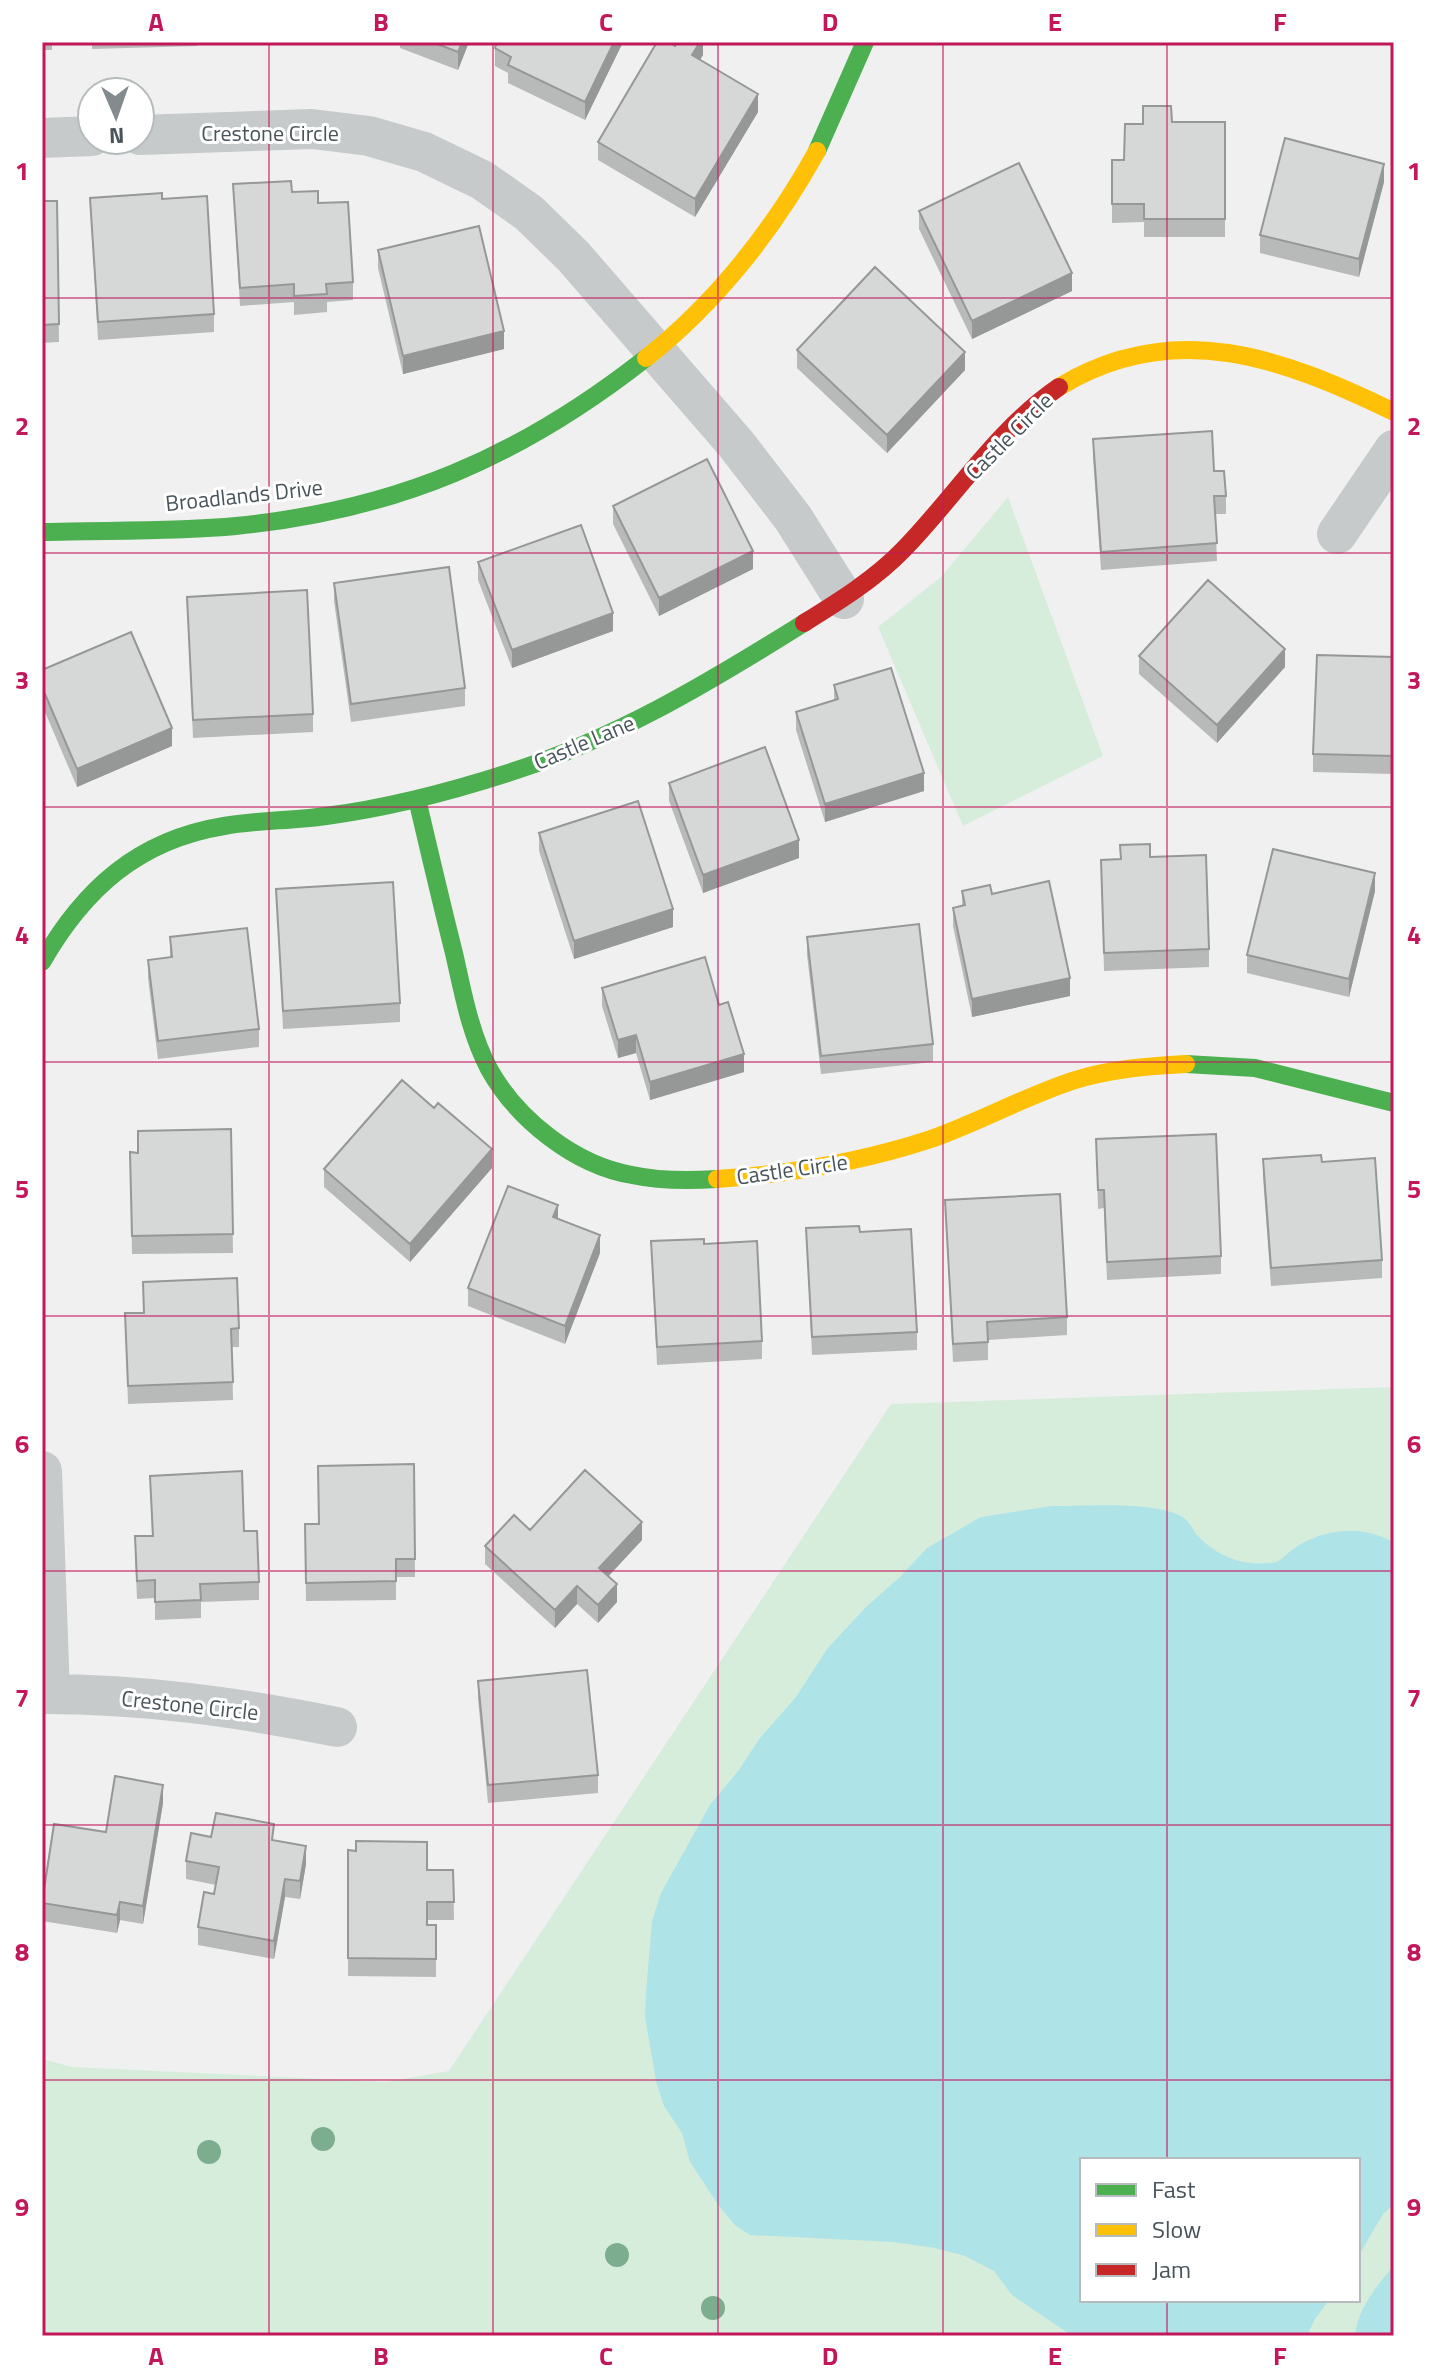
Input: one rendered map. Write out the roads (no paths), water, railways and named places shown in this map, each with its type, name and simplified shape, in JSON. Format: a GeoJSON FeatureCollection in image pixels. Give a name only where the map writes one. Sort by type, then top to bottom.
{"type":"FeatureCollection","features":[{"type":"Feature","properties":{"kind":"street","name":"Broadlands Drive"},"geometry":{"type":"LineString","coordinates":[[42,532],[212,526],[292,519],[378,501],[461,472],[529,440],[593,400],[656,352],[699,312],[756,246],[799,184],[840,106],[865,42]]}},
{"type":"Feature","properties":{"kind":"street","name":"Crestone Circle"},"geometry":{"type":"LineString","coordinates":[[156,134],[312,129],[369,136],[424,152],[482,180],[529,213],[573,256],[656,352]]}},
{"type":"Feature","properties":{"kind":"street"},"geometry":{"type":"LineString","coordinates":[[42,138],[76,137]]}},
{"type":"Feature","properties":{"kind":"street","name":"Castle Circle"},"geometry":{"type":"LineString","coordinates":[[844,599],[900,553],[1033,405],[1068,380],[1110,361],[1156,351],[1203,350],[1273,362],[1341,385],[1394,412]]}},
{"type":"Feature","properties":{"kind":"street"},"geometry":{"type":"LineString","coordinates":[[656,352],[736,444],[793,518],[844,599]]}},
{"type":"Feature","properties":{"kind":"street"},"geometry":{"type":"LineString","coordinates":[[1337,534],[1394,450]]}},
{"type":"Feature","properties":{"kind":"street","name":"Castle Lane"},"geometry":{"type":"LineString","coordinates":[[42,962],[58,931],[89,892],[123,864],[163,843],[209,828],[330,816],[417,799],[519,769],[602,737],[697,689],[844,599]]}},
{"type":"Feature","properties":{"kind":"street","name":"Castle Circle"},"geometry":{"type":"LineString","coordinates":[[417,799],[472,1031],[490,1070],[515,1105],[549,1137],[589,1160],[629,1175],[680,1181],[721,1179],[777,1175],[856,1161],[933,1138],[1073,1081],[1133,1067],[1194,1063],[1255,1068],[1394,1103]]}},
{"type":"Feature","properties":{"kind":"street"},"geometry":{"type":"LineString","coordinates":[[42,1471],[46,1694]]}},
{"type":"Feature","properties":{"kind":"street","name":"Crestone Circle"},"geometry":{"type":"LineString","coordinates":[[46,1694],[149,1697],[242,1708],[337,1727]]}},
{"type":"Feature","properties":{"kind":"water"},"geometry":{"type":"Polygon","coordinates":[[[1052,1506],[1152,1508],[1179,1515],[1217,1552],[1246,1562],[1277,1562],[1301,1544],[1336,1532],[1371,1533],[1394,1543],[1394,2204],[1383,2214],[1360,2254],[1360,2158],[1080,2158],[1080,2302],[1328,2302],[1307,2336],[1072,2336],[1012,2295],[994,2271],[965,2256],[893,2242],[750,2235],[735,2225],[719,2206],[690,2162],[682,2133],[664,2106],[656,2081],[645,2017],[652,1921],[661,1893],[710,1805],[760,1738],[796,1697],[827,1649],[927,1548],[981,1517],[1052,1506]]]}},
{"type":"Feature","properties":{"kind":"water"},"geometry":{"type":"Polygon","coordinates":[[[1394,2265],[1394,2336],[1355,2336],[1364,2307],[1394,2265]]]}}]}
